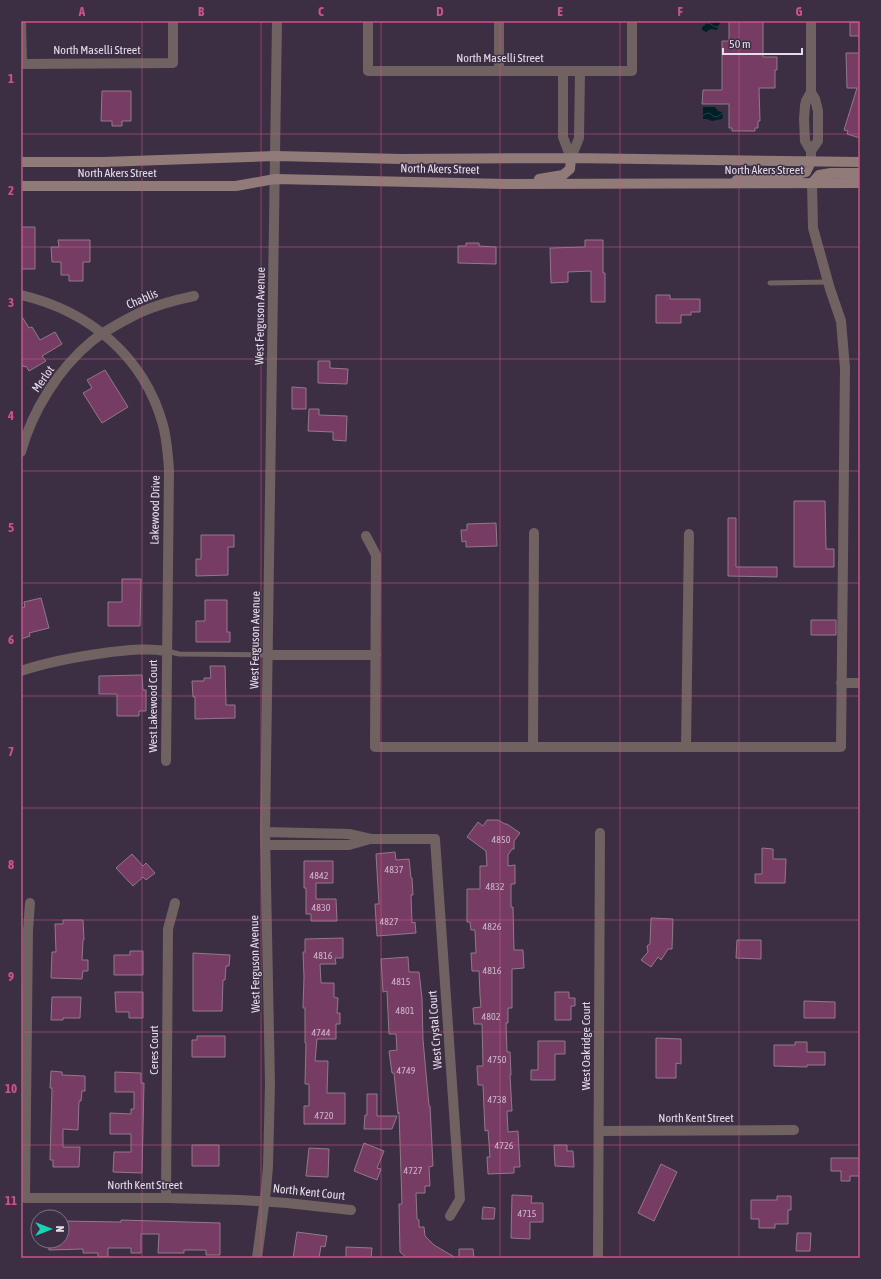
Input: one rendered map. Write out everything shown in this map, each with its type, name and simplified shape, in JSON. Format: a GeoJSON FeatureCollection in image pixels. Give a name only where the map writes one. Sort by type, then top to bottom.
{"type":"FeatureCollection","features":[{"type":"Feature","properties":{"kind":"main road","name":"North Akers Street"},"geometry":{"type":"LineString","coordinates":[[21,162],[103,162],[276,156],[402,159],[571,158],[860,162]]}},
{"type":"Feature","properties":{"kind":"main road"},"geometry":{"type":"LineString","coordinates":[[507,184],[563,175],[570,169],[571,158]]}},
{"type":"Feature","properties":{"kind":"main road"},"geometry":{"type":"LineString","coordinates":[[734,183],[742,174],[798,174],[806,172],[811,162]]}},
{"type":"Feature","properties":{"kind":"main road"},"geometry":{"type":"LineString","coordinates":[[812,183],[819,175],[831,173],[860,173]]}},
{"type":"Feature","properties":{"kind":"main road","name":"North Akers Street"},"geometry":{"type":"LineString","coordinates":[[21,186],[236,186],[275,179],[507,184],[860,184]]}},
{"type":"Feature","properties":{"kind":"street"},"geometry":{"type":"LineString","coordinates":[[21,21],[22,64]]}},
{"type":"Feature","properties":{"kind":"street","name":"North Maselli Street"},"geometry":{"type":"LineString","coordinates":[[22,64],[173,63],[173,21]]}},
{"type":"Feature","properties":{"kind":"street","name":"West Ferguson Avenue"},"geometry":{"type":"LineString","coordinates":[[256,1258],[265,1201],[268,1166],[270,1084],[265,832],[278,21]]}},
{"type":"Feature","properties":{"kind":"street","name":"North Maselli Street"},"geometry":{"type":"LineString","coordinates":[[368,21],[368,71],[632,71],[632,21]]}},
{"type":"Feature","properties":{"kind":"street"},"geometry":{"type":"LineString","coordinates":[[499,21],[499,70]]}},
{"type":"Feature","properties":{"kind":"street"},"geometry":{"type":"LineString","coordinates":[[811,21],[811,92],[817,105],[818,119],[818,141],[811,151]]}},
{"type":"Feature","properties":{"kind":"street"},"geometry":{"type":"LineString","coordinates":[[563,71],[563,137],[571,158]]}},
{"type":"Feature","properties":{"kind":"street"},"geometry":{"type":"LineString","coordinates":[[571,158],[579,138],[580,71]]}},
{"type":"Feature","properties":{"kind":"street"},"geometry":{"type":"LineString","coordinates":[[811,92],[806,101],[804,119],[805,141],[811,151],[811,162]]}},
{"type":"Feature","properties":{"kind":"street"},"geometry":{"type":"LineString","coordinates":[[563,112],[580,111]]}},
{"type":"Feature","properties":{"kind":"street"},"geometry":{"type":"LineString","coordinates":[[804,119],[818,119]]}},
{"type":"Feature","properties":{"kind":"street"},"geometry":{"type":"LineString","coordinates":[[366,536],[376,555],[376,747],[841,747],[845,368],[841,321],[828,282],[813,228],[812,183]]}},
{"type":"Feature","properties":{"kind":"street","name":"Lakewood Drive"},"geometry":{"type":"LineString","coordinates":[[21,295],[66,310],[103,333],[113,341],[131,361],[155,401],[167,447],[169,470],[166,651]]}},
{"type":"Feature","properties":{"kind":"street","name":"Chablis"},"geometry":{"type":"LineString","coordinates":[[103,333],[139,313],[166,303],[194,296]]}},
{"type":"Feature","properties":{"kind":"street","name":"Merlot"},"geometry":{"type":"LineString","coordinates":[[21,452],[32,421],[54,384],[91,342],[103,333]]}},
{"type":"Feature","properties":{"kind":"street"},"geometry":{"type":"LineString","coordinates":[[533,747],[534,533]]}},
{"type":"Feature","properties":{"kind":"street"},"geometry":{"type":"LineString","coordinates":[[686,747],[689,534]]}},
{"type":"Feature","properties":{"kind":"street"},"geometry":{"type":"LineString","coordinates":[[21,671],[56,661],[92,655],[154,649],[166,651]]}},
{"type":"Feature","properties":{"kind":"street","name":"West Lakewood Court"},"geometry":{"type":"LineString","coordinates":[[166,651],[166,761]]}},
{"type":"Feature","properties":{"kind":"street"},"geometry":{"type":"LineString","coordinates":[[268,654],[376,655]]}},
{"type":"Feature","properties":{"kind":"street"},"geometry":{"type":"LineString","coordinates":[[841,683],[860,683]]}},
{"type":"Feature","properties":{"kind":"street"},"geometry":{"type":"LineString","coordinates":[[265,832],[350,834],[371,839]]}},
{"type":"Feature","properties":{"kind":"street","name":"West Oakridge Court"},"geometry":{"type":"LineString","coordinates":[[598,1258],[600,833]]}},
{"type":"Feature","properties":{"kind":"street"},"geometry":{"type":"LineString","coordinates":[[266,845],[349,845],[371,839]]}},
{"type":"Feature","properties":{"kind":"street","name":"West Crystal Court"},"geometry":{"type":"LineString","coordinates":[[371,839],[435,839],[460,1199],[450,1216]]}},
{"type":"Feature","properties":{"kind":"street","name":"North Kent Street"},"geometry":{"type":"LineString","coordinates":[[30,903],[28,930],[25,1198],[166,1198],[265,1201]]}},
{"type":"Feature","properties":{"kind":"street","name":"Ceres Court"},"geometry":{"type":"LineString","coordinates":[[166,1198],[168,929],[175,903]]}},
{"type":"Feature","properties":{"kind":"street","name":"North Kent Street"},"geometry":{"type":"LineString","coordinates":[[599,1131],[794,1130]]}},
{"type":"Feature","properties":{"kind":"street","name":"North Kent Court"},"geometry":{"type":"LineString","coordinates":[[265,1201],[350,1210]]}},
{"type":"Feature","properties":{"kind":"lane"},"geometry":{"type":"LineString","coordinates":[[770,283],[828,282]]}},
{"type":"Feature","properties":{"kind":"lane"},"geometry":{"type":"LineString","coordinates":[[166,651],[179,654],[268,654]]}},
{"type":"Feature","properties":{"kind":"water"},"geometry":{"type":"Polygon","coordinates":[[[707,21],[713,23],[716,21],[720,23],[717,30],[711,29],[706,32],[702,30],[702,27],[707,21]]]}},
{"type":"Feature","properties":{"kind":"water"},"geometry":{"type":"Polygon","coordinates":[[[703,107],[715,107],[718,111],[722,112],[722,119],[712,121],[703,119],[703,107]]]}},
{"type":"Feature","properties":{"kind":"building"},"geometry":{"type":"Polygon","coordinates":[[[729,21],[763,21],[763,57],[777,57],[775,88],[759,88],[760,121],[758,121],[758,128],[755,128],[755,131],[732,131],[732,128],[729,128],[729,104],[702,104],[703,90],[722,90],[722,41],[729,41],[729,21]]]}},
{"type":"Feature","properties":{"kind":"building"},"geometry":{"type":"Polygon","coordinates":[[[850,22],[860,22],[860,36],[850,36],[850,22]]]}},
{"type":"Feature","properties":{"kind":"building"},"geometry":{"type":"Polygon","coordinates":[[[846,53],[860,53],[860,138],[847,134],[848,131],[844,130],[857,88],[847,88],[846,53]]]}},
{"type":"Feature","properties":{"kind":"building"},"geometry":{"type":"Polygon","coordinates":[[[102,91],[131,91],[131,121],[122,121],[122,126],[112,126],[112,121],[101,121],[102,91]]]}},
{"type":"Feature","properties":{"kind":"building"},"geometry":{"type":"Polygon","coordinates":[[[21,227],[35,227],[35,269],[21,269],[21,227]]]}},
{"type":"Feature","properties":{"kind":"building"},"geometry":{"type":"Polygon","coordinates":[[[58,240],[90,240],[90,262],[83,262],[83,281],[69,281],[69,275],[61,275],[61,262],[52,262],[51,247],[59,247],[58,240]]]}},
{"type":"Feature","properties":{"kind":"building"},"geometry":{"type":"Polygon","coordinates":[[[585,240],[603,240],[605,302],[591,302],[591,271],[568,272],[568,282],[551,283],[550,248],[585,247],[585,240]]]}},
{"type":"Feature","properties":{"kind":"building"},"geometry":{"type":"Polygon","coordinates":[[[466,243],[479,243],[479,246],[496,247],[496,264],[458,263],[458,246],[466,246],[466,243]]]}},
{"type":"Feature","properties":{"kind":"building"},"geometry":{"type":"Polygon","coordinates":[[[656,295],[670,295],[670,299],[700,299],[700,312],[691,312],[691,315],[681,315],[681,323],[656,323],[656,295]]]}},
{"type":"Feature","properties":{"kind":"building"},"geometry":{"type":"Polygon","coordinates":[[[21,315],[29,328],[32,327],[40,340],[55,332],[62,344],[42,356],[46,361],[29,371],[21,362],[21,315]]]}},
{"type":"Feature","properties":{"kind":"building"},"geometry":{"type":"Polygon","coordinates":[[[318,361],[330,361],[330,368],[348,369],[347,384],[318,383],[318,361]]]}},
{"type":"Feature","properties":{"kind":"building"},"geometry":{"type":"Polygon","coordinates":[[[105,370],[128,407],[102,423],[83,393],[92,388],[87,380],[105,370]]]}},
{"type":"Feature","properties":{"kind":"building"},"geometry":{"type":"Polygon","coordinates":[[[292,387],[306,388],[306,409],[292,409],[292,387]]]}},
{"type":"Feature","properties":{"kind":"building"},"geometry":{"type":"Polygon","coordinates":[[[309,409],[319,409],[319,415],[347,416],[346,441],[333,440],[333,432],[308,431],[309,409]]]}},
{"type":"Feature","properties":{"kind":"building"},"geometry":{"type":"Polygon","coordinates":[[[794,501],[825,501],[826,549],[834,549],[834,567],[794,567],[794,501]]]}},
{"type":"Feature","properties":{"kind":"building"},"geometry":{"type":"Polygon","coordinates":[[[728,518],[736,518],[736,567],[777,567],[777,577],[728,576],[728,518]]]}},
{"type":"Feature","properties":{"kind":"building"},"geometry":{"type":"Polygon","coordinates":[[[496,523],[497,546],[466,547],[466,541],[462,542],[461,530],[467,530],[467,524],[496,523]]]}},
{"type":"Feature","properties":{"kind":"building"},"geometry":{"type":"Polygon","coordinates":[[[201,535],[234,535],[234,547],[228,547],[228,575],[196,576],[196,559],[201,559],[201,535]]]}},
{"type":"Feature","properties":{"kind":"building"},"geometry":{"type":"Polygon","coordinates":[[[122,579],[141,579],[140,626],[108,626],[108,602],[122,602],[122,579]]]}},
{"type":"Feature","properties":{"kind":"building"},"geometry":{"type":"Polygon","coordinates":[[[41,598],[49,628],[29,633],[30,636],[21,639],[21,608],[25,607],[24,602],[41,598]]]}},
{"type":"Feature","properties":{"kind":"building"},"geometry":{"type":"Polygon","coordinates":[[[205,600],[227,600],[227,632],[230,632],[230,642],[196,642],[196,621],[205,621],[205,600]]]}},
{"type":"Feature","properties":{"kind":"building"},"geometry":{"type":"Polygon","coordinates":[[[811,620],[836,620],[836,635],[811,635],[811,620]]]}},
{"type":"Feature","properties":{"kind":"building"},"geometry":{"type":"Polygon","coordinates":[[[210,666],[225,666],[226,705],[235,705],[235,718],[195,719],[195,697],[193,697],[192,681],[204,681],[204,678],[211,678],[210,666]]]}},
{"type":"Feature","properties":{"kind":"building"},"geometry":{"type":"Polygon","coordinates":[[[142,675],[143,690],[146,690],[146,711],[139,711],[139,716],[117,716],[117,694],[99,694],[99,676],[142,675]]]}},
{"type":"Feature","properties":{"kind":"building"},"geometry":{"type":"Polygon","coordinates":[[[487,820],[498,820],[520,833],[514,841],[514,849],[512,849],[508,855],[508,866],[515,865],[515,884],[511,884],[514,950],[523,950],[524,968],[512,969],[512,1008],[508,1008],[508,1023],[506,1023],[507,1052],[510,1052],[512,1111],[507,1111],[508,1132],[518,1131],[520,1167],[514,1167],[514,1173],[488,1174],[487,1157],[490,1157],[488,1130],[485,1131],[483,1085],[478,1085],[477,1066],[483,1066],[482,1024],[474,1024],[473,1008],[481,1007],[479,971],[472,971],[471,953],[476,953],[475,930],[471,930],[470,922],[467,922],[467,889],[480,889],[480,866],[487,866],[486,851],[467,837],[478,822],[483,826],[487,820]]]}},
{"type":"Feature","properties":{"kind":"building"},"geometry":{"type":"Polygon","coordinates":[[[762,848],[773,849],[773,859],[786,859],[785,883],[755,883],[755,874],[762,874],[762,848]]]}},
{"type":"Feature","properties":{"kind":"building"},"geometry":{"type":"Polygon","coordinates":[[[395,852],[396,860],[409,859],[413,895],[411,895],[412,923],[415,922],[416,933],[377,936],[375,904],[379,904],[376,854],[395,852]]]}},
{"type":"Feature","properties":{"kind":"building"},"geometry":{"type":"Polygon","coordinates":[[[132,854],[143,866],[146,863],[155,873],[146,880],[143,877],[133,886],[116,868],[132,854]]]}},
{"type":"Feature","properties":{"kind":"building"},"geometry":{"type":"Polygon","coordinates":[[[304,861],[333,861],[333,883],[316,883],[316,899],[336,899],[337,921],[311,921],[311,914],[306,914],[304,861]]]}},
{"type":"Feature","properties":{"kind":"building"},"geometry":{"type":"Polygon","coordinates":[[[651,918],[673,919],[672,949],[668,949],[661,960],[658,957],[651,967],[641,960],[648,952],[647,946],[650,944],[651,918]]]}},
{"type":"Feature","properties":{"kind":"building"},"geometry":{"type":"Polygon","coordinates":[[[63,920],[83,920],[84,940],[82,960],[88,960],[88,971],[83,971],[82,979],[51,978],[52,952],[56,952],[55,924],[63,924],[63,920]]]}},
{"type":"Feature","properties":{"kind":"building"},"geometry":{"type":"Polygon","coordinates":[[[343,938],[343,958],[335,958],[336,964],[320,964],[321,983],[334,983],[334,997],[338,998],[337,1013],[340,1013],[340,1024],[336,1024],[336,1039],[317,1039],[315,1061],[328,1061],[327,1093],[345,1093],[345,1124],[304,1124],[304,1106],[309,1106],[309,1084],[305,1084],[306,1043],[305,1008],[303,1008],[303,952],[305,952],[305,939],[343,938]]]}},
{"type":"Feature","properties":{"kind":"building"},"geometry":{"type":"Polygon","coordinates":[[[737,940],[761,940],[761,959],[736,958],[737,940]]]}},
{"type":"Feature","properties":{"kind":"building"},"geometry":{"type":"Polygon","coordinates":[[[130,951],[143,951],[143,975],[114,975],[114,955],[130,955],[130,951]]]}},
{"type":"Feature","properties":{"kind":"building"},"geometry":{"type":"Polygon","coordinates":[[[193,953],[230,955],[229,966],[226,966],[225,980],[223,980],[222,1011],[193,1011],[193,953]]]}},
{"type":"Feature","properties":{"kind":"building"},"geometry":{"type":"Polygon","coordinates":[[[408,957],[409,972],[419,972],[422,998],[423,1040],[430,1106],[433,1166],[429,1167],[430,1186],[425,1186],[425,1193],[416,1193],[417,1219],[419,1220],[419,1227],[424,1227],[425,1236],[434,1245],[456,1258],[407,1258],[400,1252],[399,1204],[402,1204],[399,1112],[398,1114],[394,1073],[392,1073],[389,1051],[397,1050],[396,1034],[389,1034],[387,991],[383,992],[381,959],[408,957]]]}},
{"type":"Feature","properties":{"kind":"building"},"geometry":{"type":"Polygon","coordinates":[[[115,992],[143,992],[143,1018],[129,1018],[129,1012],[116,1012],[115,992]]]}},
{"type":"Feature","properties":{"kind":"building"},"geometry":{"type":"Polygon","coordinates":[[[555,992],[569,992],[569,998],[575,998],[575,1006],[571,1006],[571,1020],[555,1020],[555,992]]]}},
{"type":"Feature","properties":{"kind":"building"},"geometry":{"type":"Polygon","coordinates":[[[52,997],[81,997],[80,1018],[51,1020],[52,997]]]}},
{"type":"Feature","properties":{"kind":"building"},"geometry":{"type":"Polygon","coordinates":[[[804,1001],[835,1002],[835,1018],[804,1018],[804,1001]]]}},
{"type":"Feature","properties":{"kind":"building"},"geometry":{"type":"Polygon","coordinates":[[[197,1036],[225,1036],[225,1057],[192,1057],[192,1040],[197,1040],[197,1036]]]}},
{"type":"Feature","properties":{"kind":"building"},"geometry":{"type":"Polygon","coordinates":[[[656,1038],[681,1039],[681,1064],[676,1063],[676,1078],[656,1078],[656,1038]]]}},
{"type":"Feature","properties":{"kind":"building"},"geometry":{"type":"Polygon","coordinates":[[[538,1041],[565,1041],[565,1054],[555,1054],[555,1080],[531,1080],[531,1070],[538,1070],[538,1041]]]}},
{"type":"Feature","properties":{"kind":"building"},"geometry":{"type":"Polygon","coordinates":[[[795,1042],[807,1042],[807,1052],[825,1052],[825,1065],[807,1065],[807,1067],[774,1066],[774,1045],[795,1045],[795,1042]]]}},
{"type":"Feature","properties":{"kind":"building"},"geometry":{"type":"Polygon","coordinates":[[[51,1071],[62,1072],[62,1075],[85,1076],[85,1091],[82,1091],[81,1101],[79,1101],[78,1130],[63,1129],[63,1147],[80,1147],[79,1167],[53,1167],[53,1160],[50,1160],[51,1071]]]}},
{"type":"Feature","properties":{"kind":"building"},"geometry":{"type":"Polygon","coordinates":[[[115,1072],[141,1073],[141,1083],[144,1083],[142,1173],[113,1172],[114,1152],[131,1152],[131,1134],[110,1134],[110,1113],[131,1114],[131,1109],[134,1109],[134,1092],[115,1092],[115,1072]]]}},
{"type":"Feature","properties":{"kind":"building"},"geometry":{"type":"Polygon","coordinates":[[[367,1094],[377,1094],[377,1116],[397,1116],[392,1129],[364,1129],[365,1115],[367,1115],[367,1094]]]}},
{"type":"Feature","properties":{"kind":"building"},"geometry":{"type":"Polygon","coordinates":[[[364,1143],[384,1151],[377,1168],[381,1169],[377,1180],[354,1171],[364,1143]]]}},
{"type":"Feature","properties":{"kind":"building"},"geometry":{"type":"Polygon","coordinates":[[[192,1145],[219,1145],[219,1166],[192,1166],[192,1145]]]}},
{"type":"Feature","properties":{"kind":"building"},"geometry":{"type":"Polygon","coordinates":[[[554,1145],[567,1145],[567,1151],[573,1151],[574,1167],[555,1166],[554,1145]]]}},
{"type":"Feature","properties":{"kind":"building"},"geometry":{"type":"Polygon","coordinates":[[[309,1148],[329,1149],[328,1177],[306,1176],[309,1148]]]}},
{"type":"Feature","properties":{"kind":"building"},"geometry":{"type":"Polygon","coordinates":[[[831,1158],[860,1158],[860,1176],[850,1176],[850,1181],[841,1181],[841,1171],[831,1171],[831,1158]]]}},
{"type":"Feature","properties":{"kind":"building"},"geometry":{"type":"Polygon","coordinates":[[[661,1164],[677,1172],[654,1221],[638,1213],[661,1164]]]}},
{"type":"Feature","properties":{"kind":"building"},"geometry":{"type":"Polygon","coordinates":[[[512,1195],[532,1196],[531,1203],[543,1203],[543,1222],[530,1222],[530,1239],[511,1238],[512,1195]]]}},
{"type":"Feature","properties":{"kind":"building"},"geometry":{"type":"Polygon","coordinates":[[[777,1196],[791,1196],[791,1210],[788,1210],[788,1224],[775,1224],[775,1228],[759,1228],[759,1219],[751,1219],[751,1200],[777,1200],[777,1196]]]}},
{"type":"Feature","properties":{"kind":"building"},"geometry":{"type":"Polygon","coordinates":[[[483,1207],[495,1208],[494,1219],[482,1219],[483,1207]]]}},
{"type":"Feature","properties":{"kind":"building"},"geometry":{"type":"Polygon","coordinates":[[[121,1220],[220,1223],[220,1255],[206,1255],[206,1250],[184,1250],[184,1253],[158,1253],[159,1234],[141,1234],[141,1253],[131,1253],[131,1248],[108,1248],[108,1257],[98,1257],[98,1253],[83,1253],[83,1249],[49,1250],[70,1249],[70,1221],[121,1222],[121,1220]]]}},
{"type":"Feature","properties":{"kind":"building"},"geometry":{"type":"Polygon","coordinates":[[[297,1232],[327,1236],[325,1247],[321,1246],[319,1258],[293,1258],[297,1232]]]}},
{"type":"Feature","properties":{"kind":"building"},"geometry":{"type":"Polygon","coordinates":[[[797,1233],[811,1233],[810,1251],[796,1251],[797,1233]]]}},
{"type":"Feature","properties":{"kind":"building"},"geometry":{"type":"Polygon","coordinates":[[[346,1247],[372,1248],[371,1258],[346,1258],[346,1247]]]}},
{"type":"Feature","properties":{"kind":"building"},"geometry":{"type":"Polygon","coordinates":[[[459,1249],[473,1249],[474,1258],[459,1258],[459,1249]]]}}]}
